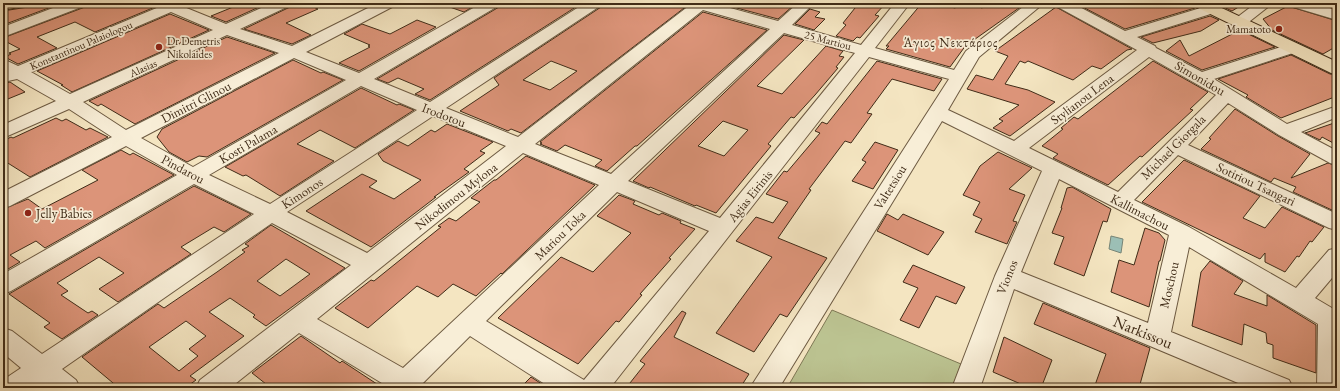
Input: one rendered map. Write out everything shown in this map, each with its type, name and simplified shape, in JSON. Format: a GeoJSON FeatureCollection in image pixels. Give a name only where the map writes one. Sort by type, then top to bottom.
{"type":"FeatureCollection","features":[{"type":"Feature","properties":{"kind":"main road"},"geometry":{"type":"LineString","coordinates":[[3,5],[19,3]]}},
{"type":"Feature","properties":{"kind":"main road"},"geometry":{"type":"LineString","coordinates":[[1206,6],[1337,69]]}},
{"type":"Feature","properties":{"kind":"street"},"geometry":{"type":"LineString","coordinates":[[3,32],[79,3]]}},
{"type":"Feature","properties":{"kind":"street","name":"Alasias"},"geometry":{"type":"LineString","coordinates":[[3,132],[284,3]]}},
{"type":"Feature","properties":{"kind":"street","name":"Dimitri Glinou"},"geometry":{"type":"LineString","coordinates":[[3,200],[390,3]]}},
{"type":"Feature","properties":{"kind":"street","name":"Kosti Palama"},"geometry":{"type":"LineString","coordinates":[[3,285],[493,3]]}},
{"type":"Feature","properties":{"kind":"street","name":"Kimonos"},"geometry":{"type":"LineString","coordinates":[[12,388],[271,213],[595,3]]}},
{"type":"Feature","properties":{"kind":"street","name":"25 Martiou"},"geometry":{"type":"LineString","coordinates":[[700,3],[959,77]]}},
{"type":"Feature","properties":{"kind":"street","name":"Nikodimou Mylona"},"geometry":{"type":"LineString","coordinates":[[210,388],[700,3]]}},
{"type":"Feature","properties":{"kind":"street","name":"Mariou Toka"},"geometry":{"type":"LineString","coordinates":[[298,320],[405,383],[614,183],[807,3]]}},
{"type":"Feature","properties":{"kind":"street","name":"Agias Eirinis"},"geometry":{"type":"LineString","coordinates":[[594,388],[724,228],[903,3]]}},
{"type":"Feature","properties":{"kind":"street","name":"Simonidou"},"geometry":{"type":"LineString","coordinates":[[1060,3],[1149,49],[1227,94],[1286,131],[1337,159]]}},
{"type":"Feature","properties":{"kind":"street"},"geometry":{"type":"LineString","coordinates":[[1240,22],[1266,3]]}},
{"type":"Feature","properties":{"kind":"street"},"geometry":{"type":"LineString","coordinates":[[1295,3],[1337,15]]}},
{"type":"Feature","properties":{"kind":"street","name":"Irodotou"},"geometry":{"type":"LineString","coordinates":[[171,4],[227,30],[292,52],[430,110],[521,144],[724,228]]}},
{"type":"Feature","properties":{"kind":"street","name":"Konstantinou Palaiologou"},"geometry":{"type":"LineString","coordinates":[[8,72],[171,4]]}},
{"type":"Feature","properties":{"kind":"street","name":"Valtetsiou"},"geometry":{"type":"LineString","coordinates":[[764,388],[938,112],[972,54],[1035,4]]}},
{"type":"Feature","properties":{"kind":"street"},"geometry":{"type":"LineString","coordinates":[[1125,36],[1206,6]]}},
{"type":"Feature","properties":{"kind":"street"},"geometry":{"type":"LineString","coordinates":[[1200,78],[1293,48]]}},
{"type":"Feature","properties":{"kind":"street","name":"Stylianou Lena"},"geometry":{"type":"LineString","coordinates":[[1015,149],[1149,49]]}},
{"type":"Feature","properties":{"kind":"street","name":"Pindarou"},"geometry":{"type":"LineString","coordinates":[[8,72],[70,101],[126,138],[194,176],[271,213],[369,264]]}},
{"type":"Feature","properties":{"kind":"street","name":"Michael Giorgala"},"geometry":{"type":"LineString","coordinates":[[1120,202],[1227,94]]}},
{"type":"Feature","properties":{"kind":"street"},"geometry":{"type":"LineString","coordinates":[[1286,131],[1337,111]]}},
{"type":"Feature","properties":{"kind":"street","name":"Kallimachou"},"geometry":{"type":"LineString","coordinates":[[938,112],[1181,232],[1334,322]]}},
{"type":"Feature","properties":{"kind":"street","name":"Sotiriou Tsangari"},"geometry":{"type":"LineString","coordinates":[[1174,146],[1337,223]]}},
{"type":"Feature","properties":{"kind":"street","name":"Vionos"},"geometry":{"type":"LineString","coordinates":[[971,386],[1007,276],[1054,169]]}},
{"type":"Feature","properties":{"kind":"street","name":"Moschou"},"geometry":{"type":"LineString","coordinates":[[1157,338],[1181,232]]}},
{"type":"Feature","properties":{"kind":"street"},"geometry":{"type":"LineString","coordinates":[[1298,301],[1337,256]]}},
{"type":"Feature","properties":{"kind":"street","name":"Narkissou"},"geometry":{"type":"LineString","coordinates":[[1007,276],[1279,388]]}},
{"type":"Feature","properties":{"kind":"street"},"geometry":{"type":"LineString","coordinates":[[468,322],[574,388]]}},
{"type":"Feature","properties":{"kind":"street"},"geometry":{"type":"LineString","coordinates":[[1332,388],[1334,322]]}},
{"type":"Feature","properties":{"kind":"street"},"geometry":{"type":"LineString","coordinates":[[3,338],[66,388]]}},
{"type":"Feature","properties":{"kind":"green space"},"geometry":{"type":"Polygon","coordinates":[[[832,310],[961,364],[952,388],[787,388],[832,310]]]}},
{"type":"Feature","properties":{"kind":"water"},"geometry":{"type":"Polygon","coordinates":[[[1111,236],[1123,239],[1121,253],[1109,249],[1111,236]]]}},
{"type":"Feature","properties":{"kind":"building"},"geometry":{"type":"Polygon","coordinates":[[[53,3],[62,3],[3,25],[3,11],[53,3]]]}},
{"type":"Feature","properties":{"kind":"building"},"geometry":{"type":"Polygon","coordinates":[[[87,3],[146,3],[155,7],[95,32],[75,22],[37,37],[57,48],[18,64],[5,57],[11,54],[9,53],[20,49],[3,40],[3,38],[85,7],[87,3]]]}},
{"type":"Feature","properties":{"kind":"building"},"geometry":{"type":"Polygon","coordinates":[[[243,3],[268,3],[226,22],[211,16],[243,3]]]}},
{"type":"Feature","properties":{"kind":"building"},"geometry":{"type":"Polygon","coordinates":[[[292,3],[304,3],[318,9],[286,23],[311,35],[292,44],[244,29],[290,7],[292,3]]]}},
{"type":"Feature","properties":{"kind":"building"},"geometry":{"type":"Polygon","coordinates":[[[444,3],[479,3],[464,12],[444,5],[444,3]]]}},
{"type":"Feature","properties":{"kind":"building"},"geometry":{"type":"Polygon","coordinates":[[[501,3],[582,3],[430,100],[415,94],[424,89],[398,78],[388,83],[377,79],[499,7],[501,3]]]}},
{"type":"Feature","properties":{"kind":"building"},"geometry":{"type":"Polygon","coordinates":[[[603,3],[688,3],[688,5],[521,133],[511,129],[508,131],[460,111],[499,85],[494,78],[601,7],[603,3]],[[551,61],[523,80],[550,90],[577,71],[551,61]]]}},
{"type":"Feature","properties":{"kind":"building"},"geometry":{"type":"Polygon","coordinates":[[[718,3],[787,3],[794,5],[778,19],[718,3]]]}},
{"type":"Feature","properties":{"kind":"building"},"geometry":{"type":"Polygon","coordinates":[[[859,3],[886,3],[875,15],[879,16],[860,38],[857,37],[853,41],[836,36],[846,25],[843,23],[859,3]]]}},
{"type":"Feature","properties":{"kind":"building"},"geometry":{"type":"Polygon","coordinates":[[[922,3],[935,3],[955,8],[962,3],[967,3],[982,8],[989,3],[1026,3],[971,42],[969,41],[950,67],[886,49],[889,46],[886,46],[922,3]]]}},
{"type":"Feature","properties":{"kind":"building"},"geometry":{"type":"Polygon","coordinates":[[[1075,3],[1190,3],[1195,8],[1125,29],[1075,3]]]}},
{"type":"Feature","properties":{"kind":"building"},"geometry":{"type":"Polygon","coordinates":[[[1215,3],[1245,3],[1232,11],[1215,3]]]}},
{"type":"Feature","properties":{"kind":"building"},"geometry":{"type":"Polygon","coordinates":[[[1288,6],[1337,21],[1337,46],[1323,54],[1272,30],[1263,19],[1288,6]]]}},
{"type":"Feature","properties":{"kind":"building"},"geometry":{"type":"Polygon","coordinates":[[[1056,7],[1132,49],[1127,50],[1101,69],[1092,66],[1073,80],[1028,61],[1025,63],[1020,61],[1005,84],[1028,90],[1055,102],[1010,136],[993,128],[1003,121],[999,119],[1019,105],[967,89],[976,75],[993,80],[1008,56],[995,51],[1056,7]]]}},
{"type":"Feature","properties":{"kind":"building"},"geometry":{"type":"Polygon","coordinates":[[[810,9],[820,12],[815,17],[825,19],[814,30],[795,24],[810,9]]]}},
{"type":"Feature","properties":{"kind":"building"},"geometry":{"type":"Polygon","coordinates":[[[703,12],[767,30],[607,171],[595,166],[602,160],[565,145],[557,151],[540,144],[542,143],[540,142],[703,12]]]}},
{"type":"Feature","properties":{"kind":"building"},"geometry":{"type":"Polygon","coordinates":[[[170,14],[209,30],[72,92],[61,85],[63,85],[37,71],[170,14]]]}},
{"type":"Feature","properties":{"kind":"building"},"geometry":{"type":"Polygon","coordinates":[[[1210,16],[1219,20],[1201,31],[1153,43],[1141,37],[1210,16]]]}},
{"type":"Feature","properties":{"kind":"building"},"geometry":{"type":"Polygon","coordinates":[[[417,20],[436,27],[359,71],[339,63],[370,47],[368,46],[370,45],[344,34],[362,24],[390,34],[417,20]]]}},
{"type":"Feature","properties":{"kind":"building"},"geometry":{"type":"Polygon","coordinates":[[[1240,30],[1275,47],[1202,70],[1166,51],[1180,40],[1189,56],[1240,30]]]}},
{"type":"Feature","properties":{"kind":"building"},"geometry":{"type":"Polygon","coordinates":[[[784,35],[804,40],[757,86],[782,94],[826,46],[843,51],[839,56],[844,57],[836,67],[838,68],[794,118],[791,117],[768,144],[771,146],[716,213],[633,181],[784,35]],[[723,121],[698,146],[724,156],[748,130],[723,121]]]}},
{"type":"Feature","properties":{"kind":"building"},"geometry":{"type":"Polygon","coordinates":[[[227,37],[275,53],[135,124],[101,104],[98,106],[89,101],[227,37]]]}},
{"type":"Feature","properties":{"kind":"building"},"geometry":{"type":"Polygon","coordinates":[[[1291,55],[1330,74],[1337,75],[1337,96],[1281,118],[1246,97],[1248,95],[1218,79],[1291,55]]]}},
{"type":"Feature","properties":{"kind":"building"},"geometry":{"type":"Polygon","coordinates":[[[293,60],[321,73],[323,72],[343,80],[207,157],[199,156],[187,162],[169,152],[157,137],[162,129],[293,60]]]}},
{"type":"Feature","properties":{"kind":"building"},"geometry":{"type":"Polygon","coordinates":[[[877,61],[942,79],[934,91],[892,79],[867,113],[872,114],[851,143],[845,141],[809,189],[811,190],[778,238],[827,258],[787,317],[780,314],[754,352],[716,333],[772,257],[736,241],[756,217],[773,223],[788,202],[766,194],[784,171],[787,172],[820,133],[815,131],[822,122],[827,124],[877,61]]]}},
{"type":"Feature","properties":{"kind":"building"},"geometry":{"type":"Polygon","coordinates":[[[1153,61],[1208,92],[1190,109],[1193,110],[1142,157],[1140,156],[1108,185],[1053,158],[1058,154],[1042,146],[1063,129],[1061,128],[1074,117],[1078,119],[1153,61]]]}},
{"type":"Feature","properties":{"kind":"building"},"geometry":{"type":"Polygon","coordinates":[[[10,82],[25,92],[3,101],[3,84],[10,82]]]}},
{"type":"Feature","properties":{"kind":"building"},"geometry":{"type":"Polygon","coordinates":[[[361,88],[397,105],[399,104],[414,110],[355,148],[320,130],[297,144],[334,161],[280,196],[246,175],[243,176],[225,167],[361,88]]]}},
{"type":"Feature","properties":{"kind":"building"},"geometry":{"type":"Polygon","coordinates":[[[1235,109],[1310,154],[1291,178],[1328,163],[1337,166],[1337,206],[1334,211],[1293,192],[1296,187],[1274,178],[1271,182],[1201,149],[1235,109]]]}},
{"type":"Feature","properties":{"kind":"building"},"geometry":{"type":"Polygon","coordinates":[[[56,118],[62,121],[66,119],[86,130],[90,128],[108,137],[30,177],[3,160],[3,141],[11,137],[13,138],[56,118]]]}},
{"type":"Feature","properties":{"kind":"building"},"geometry":{"type":"Polygon","coordinates":[[[1337,122],[1337,145],[1322,137],[1320,140],[1305,133],[1337,122]]]}},
{"type":"Feature","properties":{"kind":"building"},"geometry":{"type":"Polygon","coordinates":[[[447,124],[493,142],[480,151],[485,153],[464,169],[469,172],[434,197],[436,197],[371,247],[306,211],[362,174],[377,181],[369,187],[394,199],[421,180],[383,161],[378,154],[398,141],[408,146],[431,130],[435,132],[447,124]]]}},
{"type":"Feature","properties":{"kind":"building"},"geometry":{"type":"Polygon","coordinates":[[[875,142],[898,150],[873,189],[852,181],[866,162],[862,160],[875,142]]]}},
{"type":"Feature","properties":{"kind":"building"},"geometry":{"type":"Polygon","coordinates":[[[121,150],[130,155],[133,153],[174,175],[45,248],[36,241],[10,255],[20,262],[3,272],[3,209],[28,199],[42,209],[98,180],[82,170],[121,150]]]}},
{"type":"Feature","properties":{"kind":"building"},"geometry":{"type":"Polygon","coordinates":[[[998,152],[1032,168],[1009,189],[1025,195],[1013,221],[1017,222],[1007,244],[975,232],[982,219],[973,215],[980,202],[963,195],[980,166],[998,152]]]}},
{"type":"Feature","properties":{"kind":"building"},"geometry":{"type":"Polygon","coordinates":[[[526,156],[595,185],[502,274],[501,273],[476,296],[453,284],[438,297],[417,286],[368,328],[335,308],[371,280],[374,281],[441,227],[438,226],[449,218],[456,221],[480,202],[471,198],[526,156]]]}},
{"type":"Feature","properties":{"kind":"building"},"geometry":{"type":"Polygon","coordinates":[[[1184,160],[1260,196],[1243,218],[1265,228],[1282,207],[1324,227],[1312,242],[1310,241],[1299,257],[1297,256],[1285,272],[1265,262],[1265,253],[1260,259],[1142,202],[1184,160]]]}},
{"type":"Feature","properties":{"kind":"building"},"geometry":{"type":"Polygon","coordinates":[[[194,186],[251,214],[224,232],[214,227],[181,247],[191,254],[118,302],[99,289],[124,273],[99,257],[57,283],[68,291],[61,295],[88,313],[92,311],[98,315],[62,339],[44,327],[50,323],[9,294],[194,186]]]}},
{"type":"Feature","properties":{"kind":"building"},"geometry":{"type":"Polygon","coordinates":[[[1072,187],[1111,209],[1107,222],[1103,221],[1084,276],[1054,264],[1064,237],[1052,233],[1062,208],[1067,188],[1072,187]]]}},
{"type":"Feature","properties":{"kind":"building"},"geometry":{"type":"Polygon","coordinates":[[[619,195],[635,201],[633,204],[659,215],[662,213],[695,229],[669,258],[671,259],[640,294],[642,295],[619,322],[616,321],[578,364],[498,318],[561,257],[593,272],[631,233],[597,216],[619,195]]]}},
{"type":"Feature","properties":{"kind":"building"},"geometry":{"type":"Polygon","coordinates":[[[887,214],[898,220],[903,214],[944,232],[928,255],[877,231],[887,214]]]}},
{"type":"Feature","properties":{"kind":"building"},"geometry":{"type":"Polygon","coordinates":[[[271,225],[345,268],[266,326],[253,317],[255,315],[230,298],[209,312],[244,336],[190,376],[196,380],[185,388],[119,388],[82,357],[158,304],[164,308],[217,272],[245,252],[242,250],[249,246],[245,244],[271,225]],[[286,259],[257,281],[280,296],[310,274],[286,259]],[[186,321],[149,347],[179,371],[198,356],[189,349],[206,336],[186,321]]]}},
{"type":"Feature","properties":{"kind":"building"},"geometry":{"type":"Polygon","coordinates":[[[1145,228],[1159,233],[1165,240],[1149,307],[1111,292],[1119,260],[1134,265],[1145,228]]]}},
{"type":"Feature","properties":{"kind":"building"},"geometry":{"type":"Polygon","coordinates":[[[1210,261],[1243,281],[1234,294],[1267,306],[1267,295],[1316,325],[1316,373],[1273,358],[1273,345],[1267,343],[1266,333],[1244,324],[1242,345],[1192,326],[1201,272],[1210,261]]]}},
{"type":"Feature","properties":{"kind":"building"},"geometry":{"type":"Polygon","coordinates":[[[913,265],[965,287],[956,304],[936,296],[919,328],[900,320],[918,288],[903,282],[913,265]]]}},
{"type":"Feature","properties":{"kind":"building"},"geometry":{"type":"Polygon","coordinates":[[[1043,303],[1150,348],[1139,388],[1094,388],[1106,354],[1034,324],[1043,303]]]}},
{"type":"Feature","properties":{"kind":"building"},"geometry":{"type":"Polygon","coordinates":[[[682,311],[686,313],[674,337],[749,374],[740,388],[626,388],[645,364],[640,361],[682,311]]]}},
{"type":"Feature","properties":{"kind":"building"},"geometry":{"type":"Polygon","coordinates":[[[301,336],[340,363],[342,361],[383,388],[271,388],[252,373],[301,336]]]}},
{"type":"Feature","properties":{"kind":"building"},"geometry":{"type":"Polygon","coordinates":[[[1004,337],[1052,360],[1041,388],[1030,388],[993,372],[1004,337]]]}},
{"type":"Feature","properties":{"kind":"building"},"geometry":{"type":"Polygon","coordinates":[[[531,377],[548,388],[520,388],[531,377]]]}},
{"type":"Feature","properties":{"kind":"place","name":"Mamatoto"},"geometry":{"type":"Point","coordinates":[1279,29]}},
{"type":"Feature","properties":{"kind":"place","name":"Dr Demetris Nikolaides"},"geometry":{"type":"Point","coordinates":[159,47]}},
{"type":"Feature","properties":{"kind":"place","name":"Jelly Babies"},"geometry":{"type":"Point","coordinates":[28,213]}},
{"type":"Feature","properties":{"kind":"district","name":"Άγιος Νεκτάριος"},"geometry":{"type":"Point","coordinates":[951,42]}}]}
